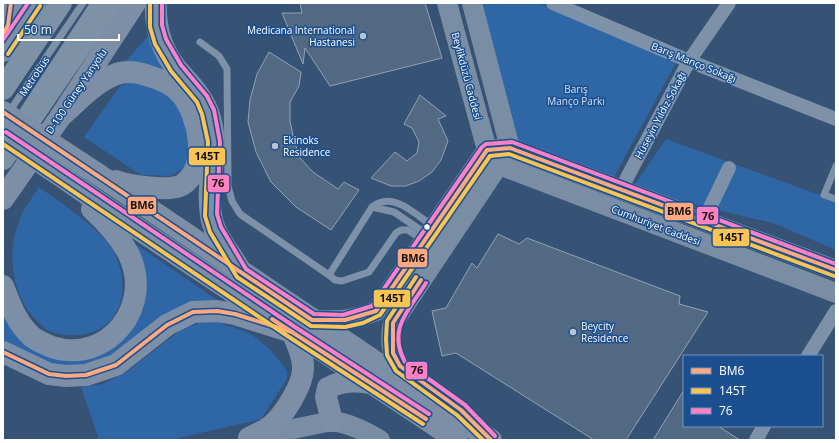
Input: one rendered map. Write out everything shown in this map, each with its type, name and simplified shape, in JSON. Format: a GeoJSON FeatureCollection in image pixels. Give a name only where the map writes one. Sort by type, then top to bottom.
{"type":"FeatureCollection","features":[{"type":"Feature","properties":{"kind":"highway"},"geometry":{"type":"LineString","coordinates":[[3,89],[61,3]]}},
{"type":"Feature","properties":{"kind":"highway"},"geometry":{"type":"LineString","coordinates":[[3,159],[110,3]]}},
{"type":"Feature","properties":{"kind":"main road"},"geometry":{"type":"LineString","coordinates":[[3,35],[8,25],[11,3]]}},
{"type":"Feature","properties":{"kind":"main road"},"geometry":{"type":"LineString","coordinates":[[3,51],[35,3]]}},
{"type":"Feature","properties":{"kind":"main road","name":"D-100 Güney Yanyolu"},"geometry":{"type":"LineString","coordinates":[[5,195],[61,116],[135,3]]}},
{"type":"Feature","properties":{"kind":"main road"},"geometry":{"type":"LineString","coordinates":[[156,3],[156,26],[160,41],[176,68],[202,99],[208,112],[214,142],[210,215],[215,229],[242,273]]}},
{"type":"Feature","properties":{"kind":"main road","name":"Beylikdüzü Caddesi"},"geometry":{"type":"LineString","coordinates":[[447,3],[493,157]]}},
{"type":"Feature","properties":{"kind":"main road"},"geometry":{"type":"LineString","coordinates":[[472,3],[510,148]]}},
{"type":"Feature","properties":{"kind":"main road"},"geometry":{"type":"LineString","coordinates":[[61,116],[106,79],[115,74],[129,72],[141,73],[168,84],[180,94],[188,105],[196,123],[199,138],[199,154],[190,177],[181,186],[159,188],[133,186],[99,175]]}},
{"type":"Feature","properties":{"kind":"main road"},"geometry":{"type":"LineString","coordinates":[[3,112],[99,175],[489,439]]}},
{"type":"Feature","properties":{"kind":"main road"},"geometry":{"type":"LineString","coordinates":[[3,138],[292,332],[457,440]]}},
{"type":"Feature","properties":{"kind":"main road"},"geometry":{"type":"LineString","coordinates":[[312,320],[344,321],[360,318],[376,311],[429,234],[493,157],[510,148],[836,270]]}},
{"type":"Feature","properties":{"kind":"main road"},"geometry":{"type":"LineString","coordinates":[[489,439],[461,410],[400,366],[393,353],[392,329],[402,308],[493,157]]}},
{"type":"Feature","properties":{"kind":"main road","name":"Cumhuriyet Caddesi"},"geometry":{"type":"LineString","coordinates":[[493,157],[612,209],[836,293]]}},
{"type":"Feature","properties":{"kind":"main road"},"geometry":{"type":"LineString","coordinates":[[3,286],[11,309],[25,329],[43,344],[60,350],[84,350],[95,346],[108,339],[126,321],[137,293],[135,273],[129,254],[109,226],[79,197],[68,181]]}},
{"type":"Feature","properties":{"kind":"main road"},"geometry":{"type":"LineString","coordinates":[[612,209],[621,189]]}},
{"type":"Feature","properties":{"kind":"main road"},"geometry":{"type":"LineString","coordinates":[[3,215],[5,195]]}},
{"type":"Feature","properties":{"kind":"main road"},"geometry":{"type":"LineString","coordinates":[[3,352],[49,374],[66,376],[86,375],[116,365],[167,325],[193,312],[217,311],[235,314],[292,332],[301,353],[304,366],[302,377],[291,400],[271,426],[245,439]]}},
{"type":"Feature","properties":{"kind":"main road"},"geometry":{"type":"LineString","coordinates":[[332,421],[326,397],[328,388],[337,383],[347,381],[372,383]]}},
{"type":"Feature","properties":{"kind":"main road"},"geometry":{"type":"LineString","coordinates":[[245,439],[332,421],[343,423],[369,437]]}},
{"type":"Feature","properties":{"kind":"street","name":"Barış Manço Sokağı"},"geometry":{"type":"LineString","coordinates":[[553,3],[689,61],[836,119]]}},
{"type":"Feature","properties":{"kind":"street","name":"Hüseyin Yıldız Sokağı"},"geometry":{"type":"LineString","coordinates":[[621,189],[689,61],[728,3]]}},
{"type":"Feature","properties":{"kind":"street"},"geometry":{"type":"LineString","coordinates":[[704,220],[729,168]]}},
{"type":"Feature","properties":{"kind":"street"},"geometry":{"type":"LineString","coordinates":[[809,355],[836,311]]}},
{"type":"Feature","properties":{"kind":"street"},"geometry":{"type":"LineString","coordinates":[[756,440],[763,427]]}},
{"type":"Feature","properties":{"kind":"lane","name":"Metrobüs"},"geometry":{"type":"LineString","coordinates":[[3,121],[83,3]]}},
{"type":"Feature","properties":{"kind":"lane","name":"Metrobüs"},"geometry":{"type":"LineString","coordinates":[[3,138],[94,3]]}},
{"type":"Feature","properties":{"kind":"lane"},"geometry":{"type":"LineString","coordinates":[[200,42],[220,56],[227,69],[228,186],[236,208],[240,214],[335,280],[342,282],[369,272],[396,233],[401,230],[429,234]]}},
{"type":"Feature","properties":{"kind":"lane"},"geometry":{"type":"LineString","coordinates":[[836,166],[824,195],[836,199]]}},
{"type":"Feature","properties":{"kind":"lane"},"geometry":{"type":"LineString","coordinates":[[329,275],[372,206],[386,200],[397,202],[429,234]]}},
{"type":"Feature","properties":{"kind":"lane"},"geometry":{"type":"LineString","coordinates":[[372,206],[394,212],[429,234]]}},
{"type":"Feature","properties":{"kind":"green space","name":"Barış Manço Parkı"},"geometry":{"type":"Polygon","coordinates":[[[480,3],[538,3],[677,61],[609,186],[513,145],[480,3]]]}},
{"type":"Feature","properties":{"kind":"green space"},"geometry":{"type":"Polygon","coordinates":[[[150,34],[181,84],[151,66],[126,61],[150,34]]]}},
{"type":"Feature","properties":{"kind":"green space"},"geometry":{"type":"Polygon","coordinates":[[[135,80],[153,85],[173,100],[185,119],[191,155],[183,169],[170,176],[141,175],[84,137],[121,85],[135,80]]]}},
{"type":"Feature","properties":{"kind":"green space"},"geometry":{"type":"Polygon","coordinates":[[[666,139],[836,201],[836,250],[773,223],[631,190],[666,139]]]}},
{"type":"Feature","properties":{"kind":"green space"},"geometry":{"type":"Polygon","coordinates":[[[39,187],[89,224],[106,241],[119,263],[122,278],[122,293],[119,306],[113,318],[103,327],[90,333],[67,335],[47,330],[29,312],[17,288],[12,261],[15,234],[23,212],[39,187]]]}},
{"type":"Feature","properties":{"kind":"green space"},"geometry":{"type":"Polygon","coordinates":[[[137,245],[223,304],[95,368],[59,367],[3,345],[3,316],[21,340],[46,355],[129,330],[143,310],[144,278],[134,249],[137,245]]]}},
{"type":"Feature","properties":{"kind":"green space"},"geometry":{"type":"Polygon","coordinates":[[[206,321],[224,321],[223,325],[244,331],[253,336],[274,354],[287,371],[287,379],[261,419],[171,440],[99,440],[81,387],[103,384],[125,373],[182,329],[206,321]]]}},
{"type":"Feature","properties":{"kind":"building","name":"Medicana International Hastanesi"},"geometry":{"type":"Polygon","coordinates":[[[300,3],[425,3],[442,58],[330,86],[305,48],[303,64],[282,13],[302,13],[300,3]]]}},
{"type":"Feature","properties":{"kind":"building","name":"Ekinoks Residence"},"geometry":{"type":"Polygon","coordinates":[[[269,52],[301,72],[299,86],[290,102],[290,121],[300,158],[313,172],[338,189],[344,182],[359,190],[331,230],[296,207],[271,182],[256,152],[248,122],[250,100],[257,74],[269,52]]]}},
{"type":"Feature","properties":{"kind":"building"},"geometry":{"type":"Polygon","coordinates":[[[420,95],[446,116],[438,119],[448,141],[441,160],[432,172],[419,181],[406,186],[391,186],[371,178],[395,152],[407,161],[417,153],[419,142],[412,128],[404,124],[420,95]]]}},
{"type":"Feature","properties":{"kind":"building","name":"Beycity Residence"},"geometry":{"type":"Polygon","coordinates":[[[498,234],[519,244],[527,238],[680,296],[679,304],[708,312],[626,440],[594,440],[456,353],[442,356],[432,311],[446,308],[472,263],[477,268],[498,234]]]}},
{"type":"Feature","properties":{"kind":"building"},"geometry":{"type":"Polygon","coordinates":[[[683,392],[683,427],[720,427],[740,440],[653,440],[683,392]]]}},
{"type":"Feature","properties":{"kind":"transit line","name":"BM6"},"geometry":{"type":"LineString","coordinates":[[3,35],[8,25],[11,3]]}},
{"type":"Feature","properties":{"kind":"transit line","name":"76"},"geometry":{"type":"LineString","coordinates":[[3,40],[28,3]]}},
{"type":"Feature","properties":{"kind":"transit line","name":"145T"},"geometry":{"type":"LineString","coordinates":[[150,3],[150,27],[155,44],[171,71],[197,102],[202,114],[208,142],[205,216],[210,232],[237,277],[311,326],[345,327],[363,323],[380,315],[490,156],[509,154],[834,276]]}},
{"type":"Feature","properties":{"kind":"transit line","name":"76"},"geometry":{"type":"LineString","coordinates":[[162,3],[162,25],[166,39],[181,65],[207,96],[214,110],[220,142],[217,214],[221,227],[246,269],[314,314],[343,315],[372,306],[482,147],[486,144],[512,142],[836,264]]}},
{"type":"Feature","properties":{"kind":"transit line","name":"145T"},"geometry":{"type":"LineString","coordinates":[[8,54],[40,6]]}},
{"type":"Feature","properties":{"kind":"transit line","name":"BM6"},"geometry":{"type":"LineString","coordinates":[[3,112],[312,320],[345,320],[376,311],[487,150],[510,148],[836,270]]}},
{"type":"Feature","properties":{"kind":"transit line","name":"76"},"geometry":{"type":"LineString","coordinates":[[6,132],[295,327],[429,414]]}},
{"type":"Feature","properties":{"kind":"transit line","name":"145T"},"geometry":{"type":"LineString","coordinates":[[3,144],[289,337],[423,424]]}},
{"type":"Feature","properties":{"kind":"transit line","name":"145T"},"geometry":{"type":"LineString","coordinates":[[416,277],[387,321],[387,355],[396,371],[457,415],[483,440]]}},
{"type":"Feature","properties":{"kind":"transit line","name":"BM6"},"geometry":{"type":"LineString","coordinates":[[421,280],[393,323],[393,353],[400,366],[461,410],[491,440]]}},
{"type":"Feature","properties":{"kind":"transit line","name":"76"},"geometry":{"type":"LineString","coordinates":[[426,283],[407,311],[399,330],[398,340],[405,362],[465,405],[495,436]]}},
{"type":"Feature","properties":{"kind":"transit line","name":"BM6"},"geometry":{"type":"LineString","coordinates":[[3,352],[49,374],[66,376],[86,375],[116,365],[167,325],[193,312],[217,311],[235,314],[292,332]]}},
{"type":"Feature","properties":{"kind":"transit line","name":"BM6"},"geometry":{"type":"LineString","coordinates":[[272,319],[426,419]]}},
{"type":"Feature","properties":{"kind":"place","name":"Medicana International Hastanesi"},"geometry":{"type":"Point","coordinates":[363,36]}},
{"type":"Feature","properties":{"kind":"place","name":"Ekinoks Residence"},"geometry":{"type":"Point","coordinates":[275,146]}},
{"type":"Feature","properties":{"kind":"place","name":"Beycity Residence"},"geometry":{"type":"Point","coordinates":[573,332]}}]}
